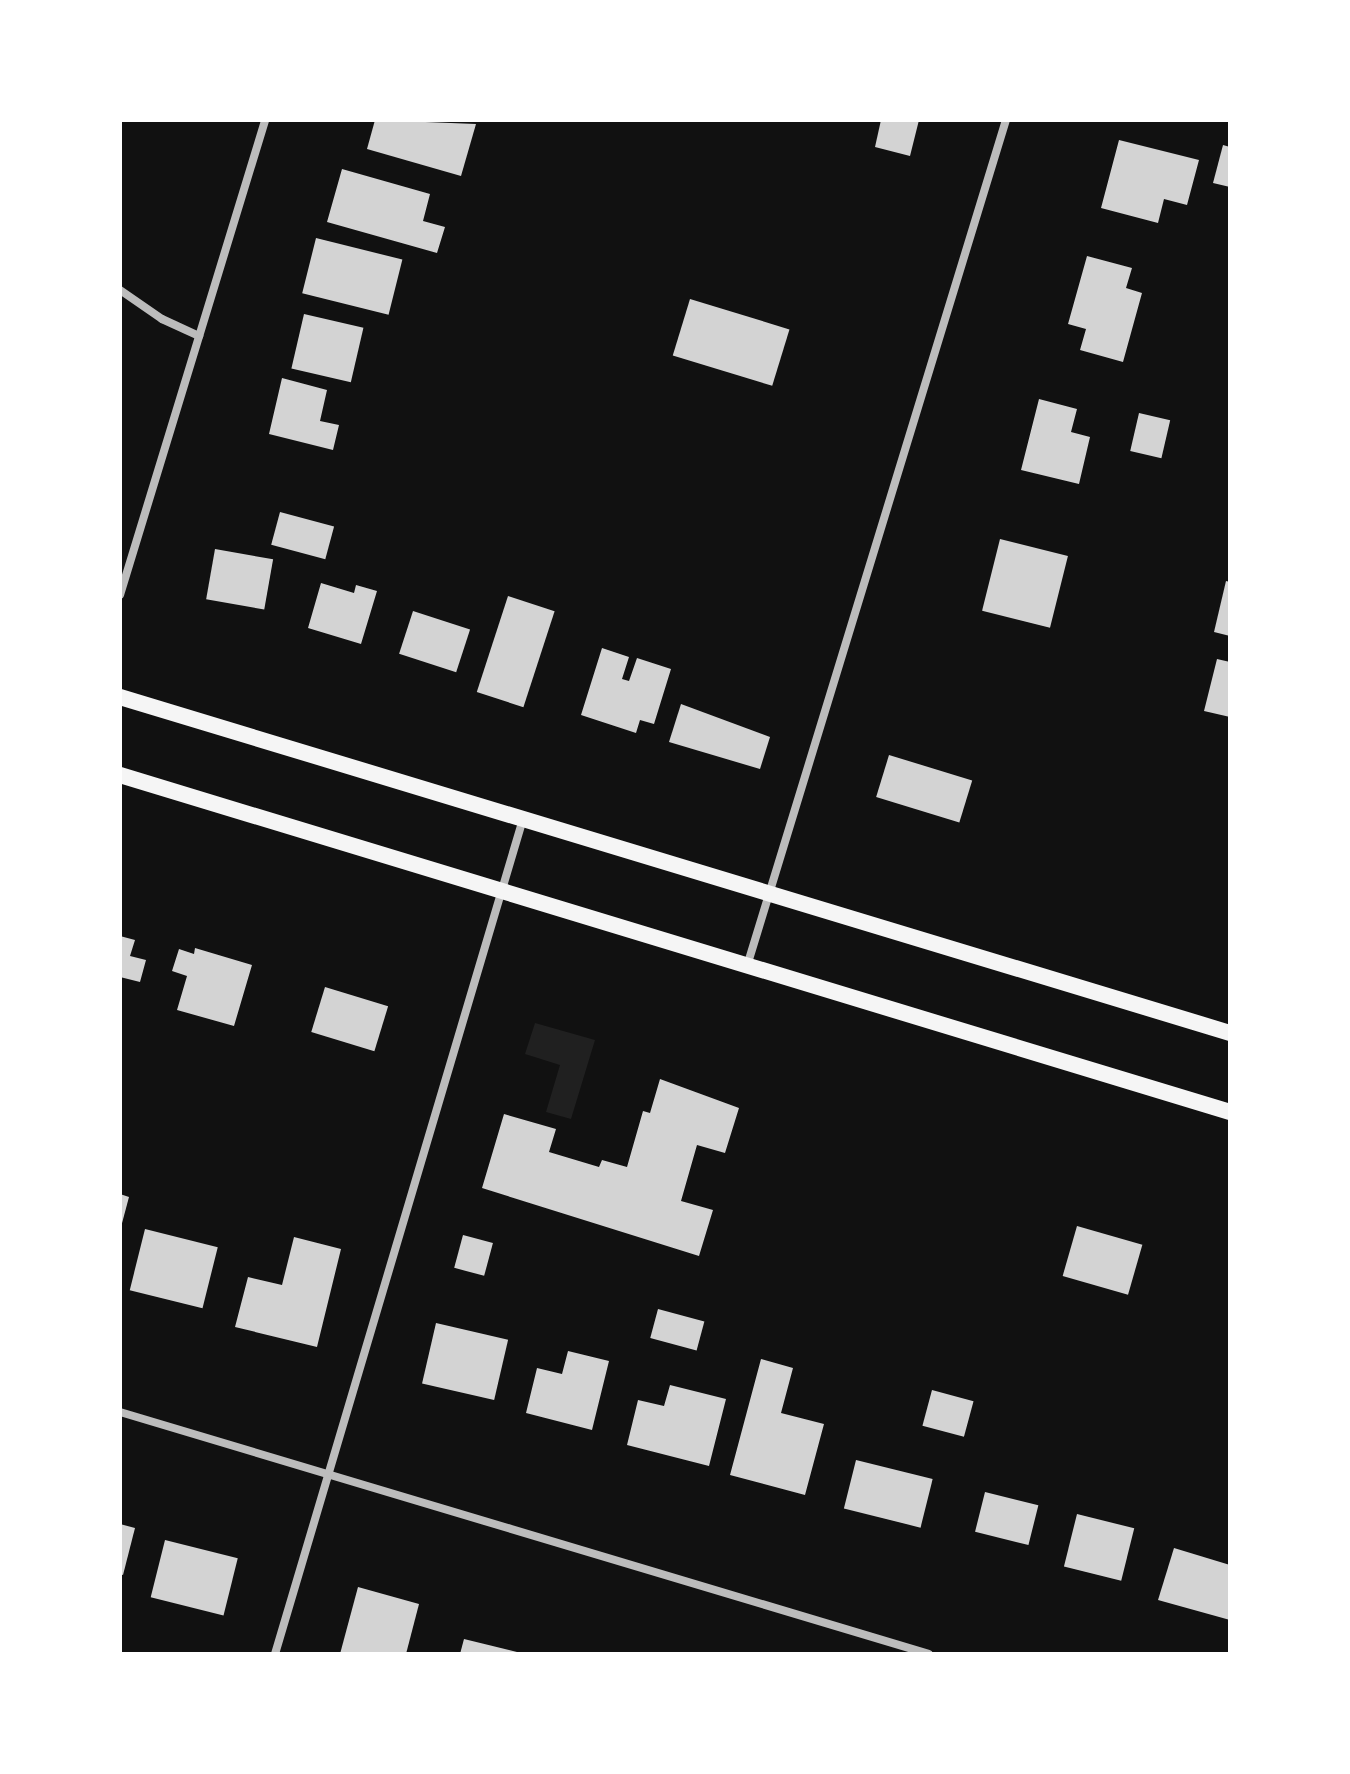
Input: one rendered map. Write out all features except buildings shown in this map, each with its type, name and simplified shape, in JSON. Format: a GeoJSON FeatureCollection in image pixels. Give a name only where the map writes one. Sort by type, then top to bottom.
{"type":"FeatureCollection","features":[{"type":"Feature","properties":{"kind":"main road"},"geometry":{"type":"LineString","coordinates":[[120,697],[1230,1033]]}},
{"type":"Feature","properties":{"kind":"main road"},"geometry":{"type":"LineString","coordinates":[[120,775],[1230,1112]]}},
{"type":"Feature","properties":{"kind":"street"},"geometry":{"type":"LineString","coordinates":[[120,595],[265,120]]}},
{"type":"Feature","properties":{"kind":"street"},"geometry":{"type":"LineString","coordinates":[[747,966],[1006,120]]}},
{"type":"Feature","properties":{"kind":"street"},"geometry":{"type":"LineString","coordinates":[[120,290],[162,319],[199,336]]}},
{"type":"Feature","properties":{"kind":"street"},"geometry":{"type":"LineString","coordinates":[[275,1654],[523,819]]}},
{"type":"Feature","properties":{"kind":"street"},"geometry":{"type":"LineString","coordinates":[[120,1412],[929,1654]]}},
{"type":"Feature","properties":{"kind":"shaded area"},"geometry":{"type":"Polygon","coordinates":[[[535,1023],[595,1040],[571,1119],[546,1112],[560,1065],[525,1054],[535,1023]]]}}]}
